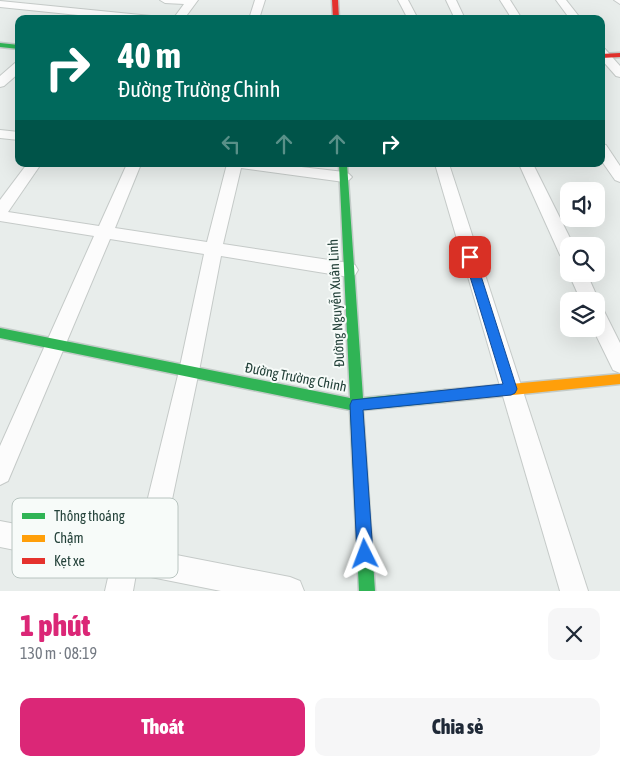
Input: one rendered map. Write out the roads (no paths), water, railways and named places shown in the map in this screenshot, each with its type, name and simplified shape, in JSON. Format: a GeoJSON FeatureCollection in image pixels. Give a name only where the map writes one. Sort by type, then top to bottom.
{"type":"FeatureCollection","features":[{"type":"Feature","properties":{"kind":"street"},"geometry":{"type":"LineString","coordinates":[[165,0],[192,1]]}},
{"type":"Feature","properties":{"kind":"street"},"geometry":{"type":"LineString","coordinates":[[255,15],[260,0]]}},
{"type":"Feature","properties":{"kind":"street"},"geometry":{"type":"LineString","coordinates":[[335,0],[336,15]]}},
{"type":"Feature","properties":{"kind":"street"},"geometry":{"type":"LineString","coordinates":[[403,0],[411,15]]}},
{"type":"Feature","properties":{"kind":"street"},"geometry":{"type":"LineString","coordinates":[[451,0],[458,15]]}},
{"type":"Feature","properties":{"kind":"street"},"geometry":{"type":"LineString","coordinates":[[506,0],[515,15]]}},
{"type":"Feature","properties":{"kind":"street"},"geometry":{"type":"LineString","coordinates":[[561,0],[573,15]]}},
{"type":"Feature","properties":{"kind":"street"},"geometry":{"type":"LineString","coordinates":[[181,15],[192,1]]}},
{"type":"Feature","properties":{"kind":"street"},"geometry":{"type":"LineString","coordinates":[[0,4],[111,15]]}},
{"type":"Feature","properties":{"kind":"street"},"geometry":{"type":"LineString","coordinates":[[0,45],[15,47]]}},
{"type":"Feature","properties":{"kind":"street"},"geometry":{"type":"LineString","coordinates":[[605,54],[620,55]]}},
{"type":"Feature","properties":{"kind":"street"},"geometry":{"type":"LineString","coordinates":[[605,56],[620,73]]}},
{"type":"Feature","properties":{"kind":"street"},"geometry":{"type":"LineString","coordinates":[[0,83],[15,70]]}},
{"type":"Feature","properties":{"kind":"street"},"geometry":{"type":"LineString","coordinates":[[0,134],[15,136]]}},
{"type":"Feature","properties":{"kind":"street"},"geometry":{"type":"LineString","coordinates":[[605,154],[620,177]]}},
{"type":"Feature","properties":{"kind":"street"},"geometry":{"type":"LineString","coordinates":[[0,210],[32,167]]}},
{"type":"Feature","properties":{"kind":"street"},"geometry":{"type":"LineString","coordinates":[[0,473],[103,231],[133,167]]}},
{"type":"Feature","properties":{"kind":"street"},"geometry":{"type":"LineString","coordinates":[[153,498],[189,371],[214,248],[233,167]]}},
{"type":"Feature","properties":{"kind":"street"},"geometry":{"type":"LineString","coordinates":[[293,167],[344,170]]}},
{"type":"Feature","properties":{"kind":"street"},"geometry":{"type":"LineString","coordinates":[[443,167],[574,591]]}},
{"type":"Feature","properties":{"kind":"street"},"geometry":{"type":"LineString","coordinates":[[527,167],[560,237]]}},
{"type":"Feature","properties":{"kind":"street","name":"Đường Nguyễn Xuân Linh"},"geometry":{"type":"LineString","coordinates":[[344,170],[367,591]]}},
{"type":"Feature","properties":{"kind":"street"},"geometry":{"type":"LineString","coordinates":[[0,216],[349,270]]}},
{"type":"Feature","properties":{"kind":"street","name":"Đường Trường Chinh"},"geometry":{"type":"LineString","coordinates":[[0,333],[356,405],[620,379]]}},
{"type":"Feature","properties":{"kind":"street"},"geometry":{"type":"LineString","coordinates":[[605,333],[620,364]]}},
{"type":"Feature","properties":{"kind":"street"},"geometry":{"type":"LineString","coordinates":[[178,570],[290,591]]}},
{"type":"Feature","properties":{"kind":"street"},"geometry":{"type":"LineString","coordinates":[[119,591],[126,578]]}}]}
